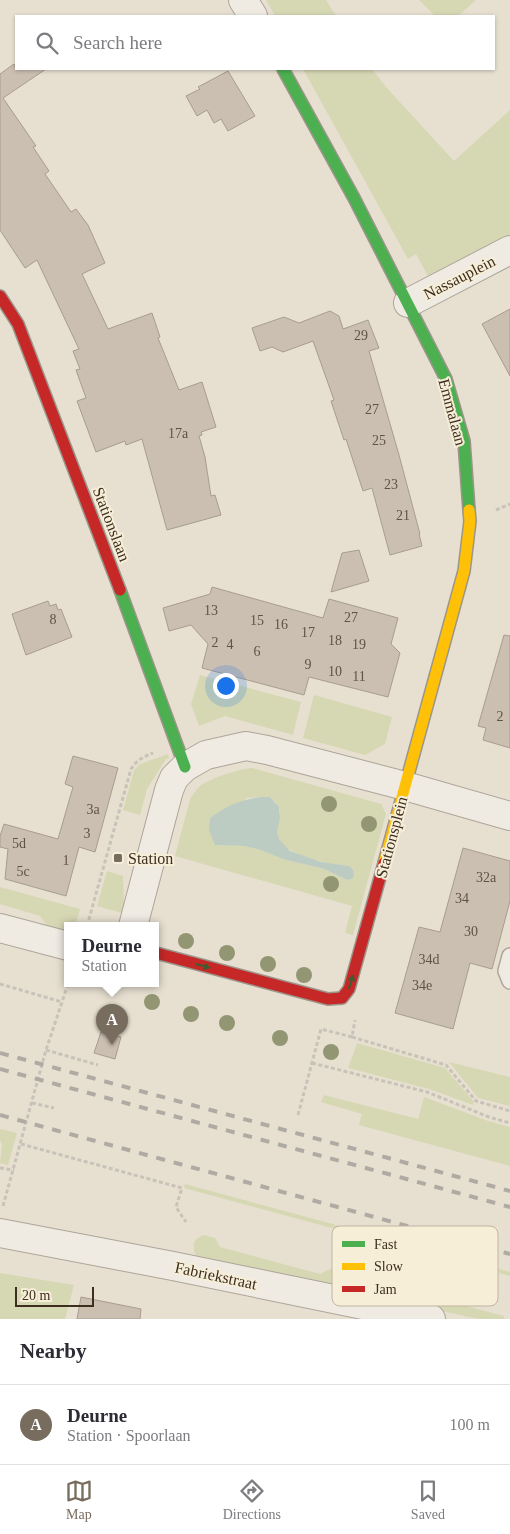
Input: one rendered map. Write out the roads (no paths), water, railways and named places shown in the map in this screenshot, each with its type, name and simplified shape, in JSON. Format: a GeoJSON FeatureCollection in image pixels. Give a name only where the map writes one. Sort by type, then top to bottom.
{"type":"FeatureCollection","features":[{"type":"Feature","properties":{"kind":"street"},"geometry":{"type":"LineString","coordinates":[[243,0],[252,15]]}},
{"type":"Feature","properties":{"kind":"street","name":"Emmalaan"},"geometry":{"type":"LineString","coordinates":[[283,70],[354,198],[446,379],[464,441],[470,521],[464,571],[405,786]]}},
{"type":"Feature","properties":{"kind":"street","name":"Nassauplein"},"geometry":{"type":"LineString","coordinates":[[408,303],[510,250]]}},
{"type":"Feature","properties":{"kind":"street","name":"Stationslaan"},"geometry":{"type":"LineString","coordinates":[[0,296],[18,324],[181,756]]}},
{"type":"Feature","properties":{"kind":"street","name":"Stationsplein"},"geometry":{"type":"LineString","coordinates":[[133,922],[168,790],[181,756],[206,755],[246,746],[405,786],[349,989],[342,998],[328,999],[159,954]]}},
{"type":"Feature","properties":{"kind":"street"},"geometry":{"type":"LineString","coordinates":[[405,786],[510,816]]}},
{"type":"Feature","properties":{"kind":"street"},"geometry":{"type":"LineString","coordinates":[[0,928],[64,945]]}},
{"type":"Feature","properties":{"kind":"street","name":"Fabriekstraat"},"geometry":{"type":"LineString","coordinates":[[1,1221],[173,1266],[332,1299]]}},
{"type":"Feature","properties":{"kind":"street","name":"Fabriekstraat"},"geometry":{"type":"LineString","coordinates":[[367,1306],[425,1318]]}},
{"type":"Feature","properties":{"kind":"lane"},"geometry":{"type":"LineString","coordinates":[[510,956],[506,971],[510,980]]}},
{"type":"Feature","properties":{"kind":"railway"},"geometry":{"type":"LineString","coordinates":[[0,1053],[510,1191]]}},
{"type":"Feature","properties":{"kind":"railway"},"geometry":{"type":"LineString","coordinates":[[0,1069],[510,1207]]}},
{"type":"Feature","properties":{"kind":"railway"},"geometry":{"type":"LineString","coordinates":[[0,1115],[407,1226]]}},
{"type":"Feature","properties":{"kind":"railway"},"geometry":{"type":"LineString","coordinates":[[498,1251],[510,1254]]}},
{"type":"Feature","properties":{"kind":"place","name":"Station"},"geometry":{"type":"Point","coordinates":[118,858]}},
{"type":"Feature","properties":{"kind":"place","name":"Deurne"},"geometry":{"type":"Point","coordinates":[112,1045]}}]}
